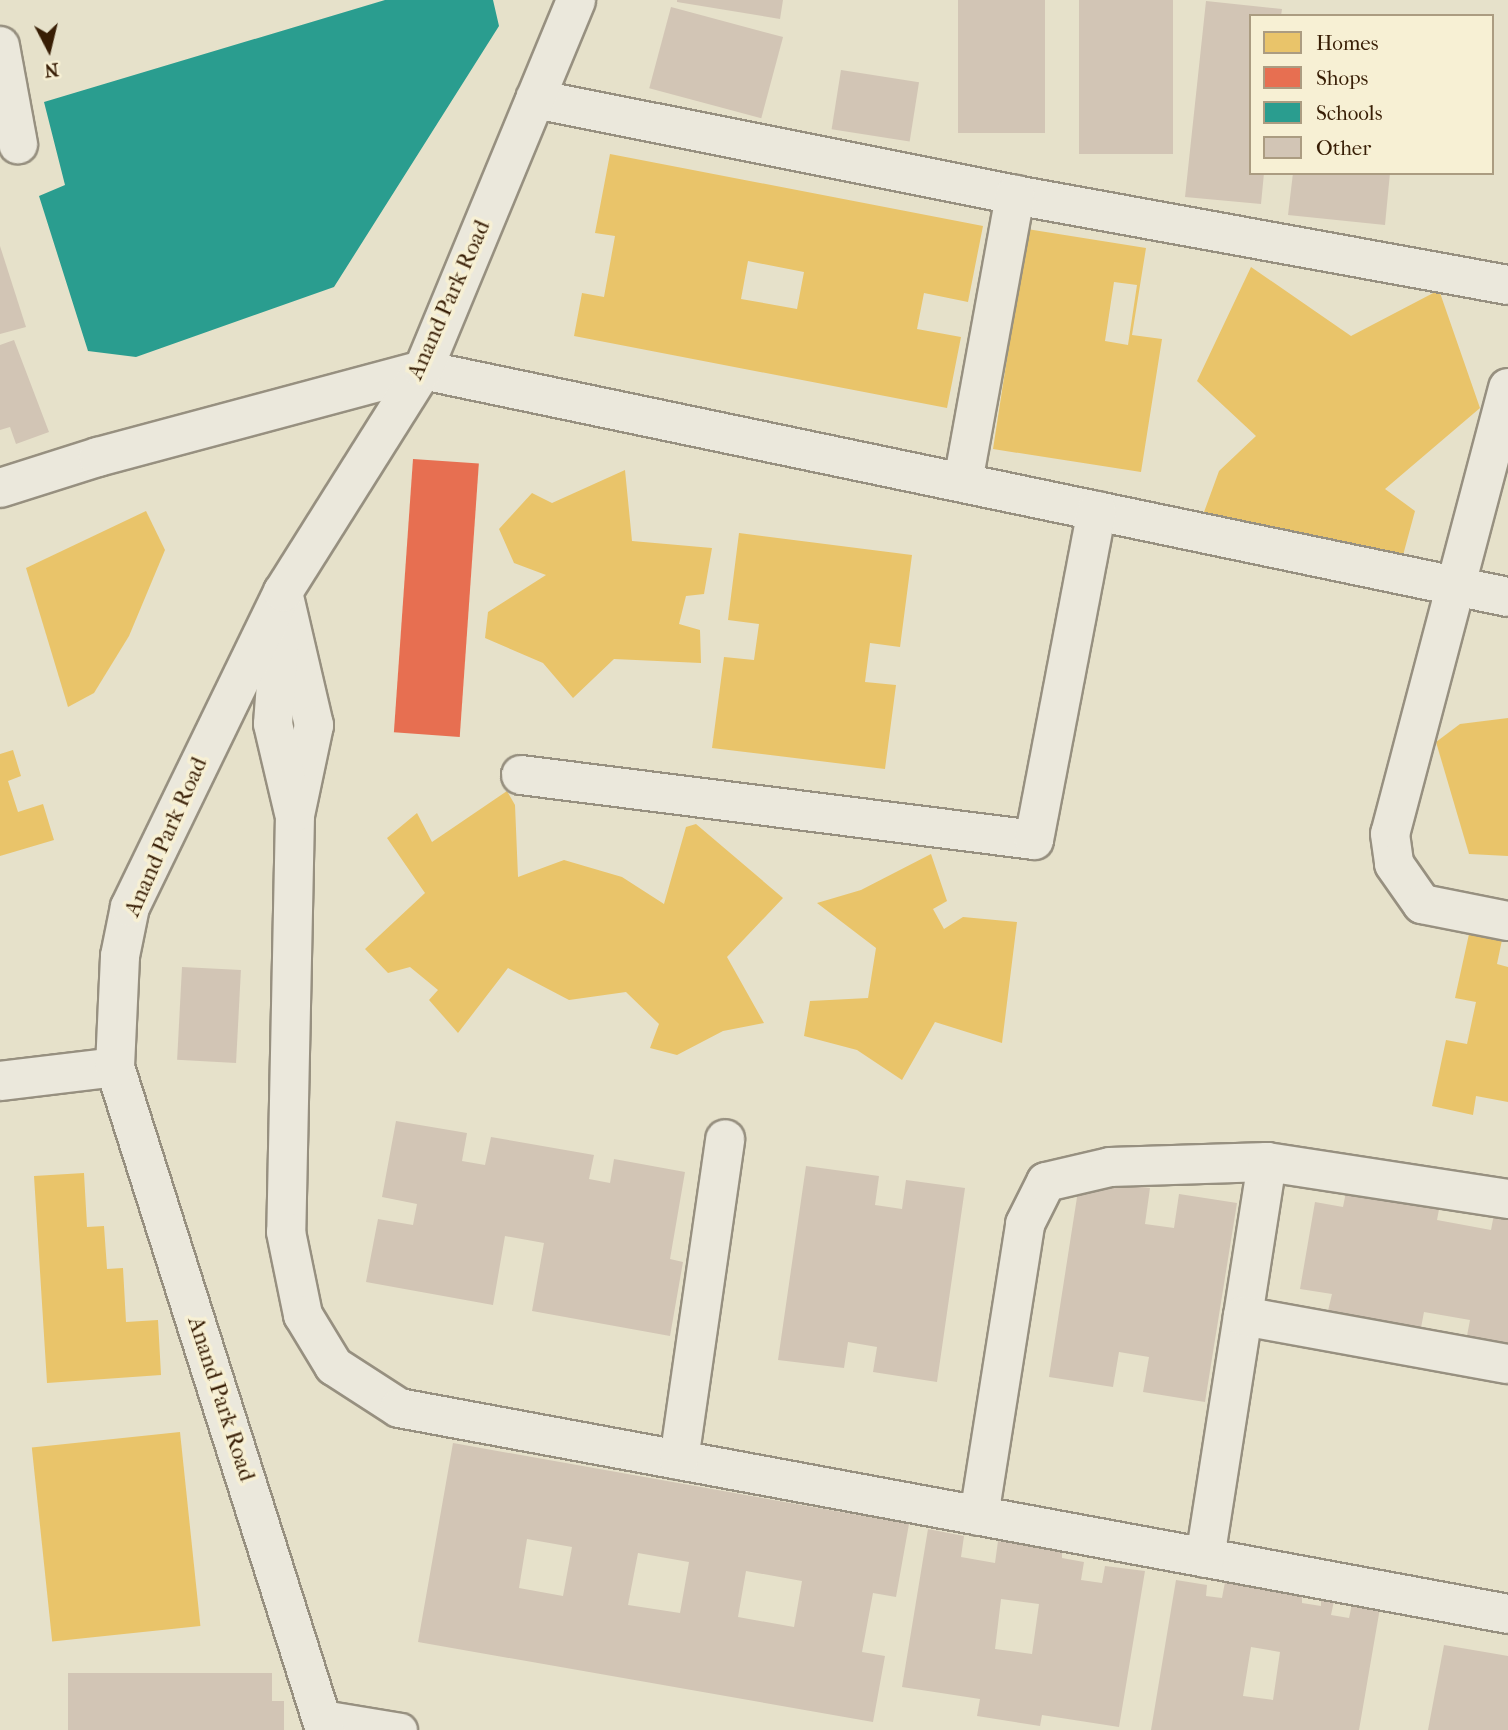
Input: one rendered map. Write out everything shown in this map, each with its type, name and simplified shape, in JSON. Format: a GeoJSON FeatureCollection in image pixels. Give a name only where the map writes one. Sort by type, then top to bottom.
{"type":"FeatureCollection","features":[{"type":"Feature","properties":{"kind":"street","name":"Anand Park Road"},"geometry":{"type":"LineString","coordinates":[[324,1723],[115,1067],[120,956],[130,907],[283,592],[423,370],[576,0]]}},
{"type":"Feature","properties":{"kind":"street"},"geometry":{"type":"LineString","coordinates":[[0,46],[19,144]]}},
{"type":"Feature","properties":{"kind":"street"},"geometry":{"type":"LineString","coordinates":[[535,99],[1015,195],[1508,285]]}},
{"type":"Feature","properties":{"kind":"street"},"geometry":{"type":"LineString","coordinates":[[963,482],[1015,195]]}},
{"type":"Feature","properties":{"kind":"street"},"geometry":{"type":"LineString","coordinates":[[0,488],[98,457],[423,370],[1508,597]]}},
{"type":"Feature","properties":{"kind":"street"},"geometry":{"type":"LineString","coordinates":[[1508,388],[1390,834],[1394,863],[1422,904],[1508,921]]}},
{"type":"Feature","properties":{"kind":"street"},"geometry":{"type":"LineString","coordinates":[[521,775],[1034,840],[1097,510]]}},
{"type":"Feature","properties":{"kind":"street"},"geometry":{"type":"LineString","coordinates":[[283,592],[314,725],[295,815],[286,1232],[303,1315],[334,1366],[399,1408],[1508,1614]]}},
{"type":"Feature","properties":{"kind":"street"},"geometry":{"type":"LineString","coordinates":[[0,1081],[115,1067]]}},
{"type":"Feature","properties":{"kind":"street"},"geometry":{"type":"LineString","coordinates":[[679,1460],[725,1139]]}},
{"type":"Feature","properties":{"kind":"street"},"geometry":{"type":"LineString","coordinates":[[979,1516],[1025,1224],[1046,1182],[1110,1167],[1267,1161],[1508,1199]]}},
{"type":"Feature","properties":{"kind":"street"},"geometry":{"type":"LineString","coordinates":[[1205,1558],[1267,1161]]}},
{"type":"Feature","properties":{"kind":"street"},"geometry":{"type":"LineString","coordinates":[[1243,1316],[1508,1364]]}},
{"type":"Feature","properties":{"kind":"lane"},"geometry":{"type":"LineString","coordinates":[[324,1723],[401,1730]]}},
{"type":"Feature","properties":{"kind":"building: Homes"},"geometry":{"type":"Polygon","coordinates":[[[610,154],[983,226],[968,302],[924,293],[917,329],[961,337],[947,408],[574,336],[582,293],[604,297],[615,236],[595,233],[610,154]],[[748,261],[741,299],[797,309],[804,272],[748,261]]]}},
{"type":"Feature","properties":{"kind":"building: Homes"},"geometry":{"type":"Polygon","coordinates":[[[1027,229],[1146,248],[1132,335],[1162,339],[1141,472],[993,449],[1027,229]],[[1114,282],[1105,341],[1128,345],[1137,285],[1114,282]]]}},
{"type":"Feature","properties":{"kind":"building: Homes"},"geometry":{"type":"Polygon","coordinates":[[[1251,267],[1351,336],[1439,290],[1480,408],[1385,489],[1415,511],[1402,559],[1200,523],[1219,471],[1256,436],[1197,381],[1251,267]]]}},
{"type":"Feature","properties":{"kind":"building: Homes"},"geometry":{"type":"Polygon","coordinates":[[[625,470],[632,541],[712,548],[704,594],[686,596],[679,624],[700,630],[701,663],[614,659],[573,698],[543,663],[485,638],[488,612],[546,575],[514,563],[499,529],[532,493],[552,503],[625,470]]]}},
{"type":"Feature","properties":{"kind":"building: Homes"},"geometry":{"type":"Polygon","coordinates":[[[146,511],[165,550],[129,636],[94,693],[68,707],[26,568],[146,511]]]}},
{"type":"Feature","properties":{"kind":"building: Homes"},"geometry":{"type":"Polygon","coordinates":[[[739,533],[912,555],[900,647],[870,643],[865,682],[896,685],[885,769],[712,748],[724,657],[754,660],[759,624],[728,620],[739,533]]]}},
{"type":"Feature","properties":{"kind":"building: Homes"},"geometry":{"type":"Polygon","coordinates":[[[1508,718],[1508,856],[1469,854],[1436,742],[1460,724],[1508,718]]]}},
{"type":"Feature","properties":{"kind":"building: Homes"},"geometry":{"type":"Polygon","coordinates":[[[13,750],[21,776],[8,781],[18,812],[43,804],[54,840],[0,856],[0,754],[13,750]]]}},
{"type":"Feature","properties":{"kind":"building: Homes"},"geometry":{"type":"Polygon","coordinates":[[[507,791],[515,805],[518,877],[564,860],[622,877],[664,904],[686,827],[696,824],[783,898],[727,957],[764,1023],[723,1031],[677,1055],[650,1048],[659,1024],[626,992],[569,1000],[508,968],[458,1033],[429,1000],[438,990],[410,967],[388,973],[365,949],[425,893],[387,838],[417,813],[432,842],[507,791]]]}},
{"type":"Feature","properties":{"kind":"building: Homes"},"geometry":{"type":"Polygon","coordinates":[[[931,854],[947,901],[933,909],[944,929],[963,917],[1017,922],[1002,1043],[935,1022],[902,1080],[857,1050],[804,1036],[810,1001],[868,998],[876,948],[817,903],[861,890],[931,854]]]}},
{"type":"Feature","properties":{"kind":"building: Homes"},"geometry":{"type":"Polygon","coordinates":[[[1469,934],[1502,940],[1497,964],[1508,967],[1508,1102],[1476,1096],[1473,1115],[1432,1106],[1446,1040],[1467,1044],[1476,1002],[1455,998],[1469,934]]]}},
{"type":"Feature","properties":{"kind":"building: Homes"},"geometry":{"type":"Polygon","coordinates":[[[84,1173],[87,1227],[104,1226],[107,1269],[123,1268],[126,1322],[158,1320],[161,1375],[47,1383],[34,1176],[84,1173]]]}},
{"type":"Feature","properties":{"kind":"building: Homes"},"geometry":{"type":"Polygon","coordinates":[[[180,1432],[200,1626],[52,1642],[32,1448],[180,1432]]]}},
{"type":"Feature","properties":{"kind":"building: Shops"},"geometry":{"type":"Polygon","coordinates":[[[413,459],[479,464],[460,737],[394,732],[413,459]]]}},
{"type":"Feature","properties":{"kind":"building: Schools"},"geometry":{"type":"Polygon","coordinates":[[[385,0],[493,0],[499,26],[334,287],[136,357],[88,351],[39,196],[65,185],[44,102],[385,0]]]}},
{"type":"Feature","properties":{"kind":"building: Other"},"geometry":{"type":"Polygon","coordinates":[[[677,0],[783,0],[780,19],[677,0]]]}},
{"type":"Feature","properties":{"kind":"building: Other"},"geometry":{"type":"Polygon","coordinates":[[[958,0],[1045,0],[1045,133],[958,133],[958,0]]]}},
{"type":"Feature","properties":{"kind":"building: Other"},"geometry":{"type":"Polygon","coordinates":[[[1079,0],[1173,0],[1173,154],[1079,154],[1079,0]]]}},
{"type":"Feature","properties":{"kind":"building: Other"},"geometry":{"type":"Polygon","coordinates":[[[1206,1],[1282,9],[1281,14],[1249,14],[1249,175],[1264,175],[1261,204],[1185,197],[1206,1]]]}},
{"type":"Feature","properties":{"kind":"building: Other"},"geometry":{"type":"Polygon","coordinates":[[[671,7],[783,37],[761,118],[649,88],[671,7]]]}},
{"type":"Feature","properties":{"kind":"building: Other"},"geometry":{"type":"Polygon","coordinates":[[[841,70],[919,82],[910,142],[832,129],[841,70]]]}},
{"type":"Feature","properties":{"kind":"building: Other"},"geometry":{"type":"Polygon","coordinates":[[[1293,175],[1390,175],[1385,225],[1288,215],[1293,175]]]}},
{"type":"Feature","properties":{"kind":"building: Other"},"geometry":{"type":"Polygon","coordinates":[[[0,246],[26,327],[0,334],[0,246]]]}},
{"type":"Feature","properties":{"kind":"building: Other"},"geometry":{"type":"Polygon","coordinates":[[[14,340],[49,432],[16,444],[10,427],[0,430],[0,345],[14,340]]]}},
{"type":"Feature","properties":{"kind":"building: Other"},"geometry":{"type":"Polygon","coordinates":[[[182,967],[241,970],[236,1063],[177,1060],[182,967]]]}},
{"type":"Feature","properties":{"kind":"building: Other"},"geometry":{"type":"Polygon","coordinates":[[[396,1121],[467,1133],[462,1161],[485,1165],[491,1137],[594,1155],[589,1179],[610,1183],[614,1159],[685,1172],[670,1259],[683,1262],[670,1336],[532,1311],[544,1243],[505,1236],[493,1305],[366,1282],[378,1219],[413,1225],[417,1204],[382,1197],[396,1121]]]}},
{"type":"Feature","properties":{"kind":"building: Other"},"geometry":{"type":"Polygon","coordinates":[[[806,1166],[879,1176],[875,1205],[902,1209],[906,1180],[965,1188],[937,1382],[873,1372],[877,1347],[848,1342],[844,1368],[778,1360],[806,1166]]]}},
{"type":"Feature","properties":{"kind":"building: Other"},"geometry":{"type":"Polygon","coordinates":[[[1080,1178],[1150,1188],[1145,1224],[1174,1228],[1179,1194],[1237,1203],[1205,1402],[1143,1392],[1149,1357],[1119,1352],[1113,1387],[1049,1377],[1080,1178]]]}},
{"type":"Feature","properties":{"kind":"building: Other"},"geometry":{"type":"Polygon","coordinates":[[[1348,1182],[1441,1199],[1437,1220],[1491,1230],[1495,1209],[1508,1212],[1508,1349],[1466,1341],[1470,1320],[1424,1312],[1420,1333],[1327,1315],[1332,1294],[1300,1289],[1315,1202],[1343,1207],[1348,1182]]]}},
{"type":"Feature","properties":{"kind":"building: Other"},"geometry":{"type":"Polygon","coordinates":[[[453,1443],[909,1524],[896,1597],[873,1593],[862,1652],[885,1656],[873,1722],[418,1642],[453,1443]],[[527,1539],[519,1588],[563,1596],[572,1547],[527,1539]],[[638,1553],[628,1605],[680,1613],[689,1562],[638,1553]],[[746,1571],[738,1617],[794,1627],[802,1581],[746,1571]]]}},
{"type":"Feature","properties":{"kind":"building: Other"},"geometry":{"type":"Polygon","coordinates":[[[928,1529],[964,1536],[961,1557],[995,1563],[998,1541],[1062,1551],[1062,1558],[1084,1562],[1081,1580],[1102,1583],[1105,1566],[1145,1571],[1119,1727],[1042,1715],[1040,1726],[977,1716],[980,1699],[902,1687],[928,1529]],[[1001,1599],[995,1649],[1032,1654],[1039,1604],[1001,1599]]]}},
{"type":"Feature","properties":{"kind":"building: Other"},"geometry":{"type":"Polygon","coordinates":[[[1176,1580],[1207,1585],[1206,1596],[1222,1598],[1225,1582],[1302,1596],[1302,1603],[1321,1606],[1321,1599],[1334,1601],[1331,1615],[1349,1618],[1352,1604],[1380,1608],[1359,1730],[1151,1730],[1176,1580]],[[1251,1647],[1243,1696],[1273,1700],[1280,1652],[1251,1647]]]}},
{"type":"Feature","properties":{"kind":"building: Other"},"geometry":{"type":"Polygon","coordinates":[[[1444,1645],[1508,1656],[1508,1730],[1428,1730],[1444,1645]]]}},
{"type":"Feature","properties":{"kind":"building: Other"},"geometry":{"type":"Polygon","coordinates":[[[68,1673],[272,1673],[272,1701],[284,1701],[284,1730],[68,1730],[68,1673]]]}}]}
